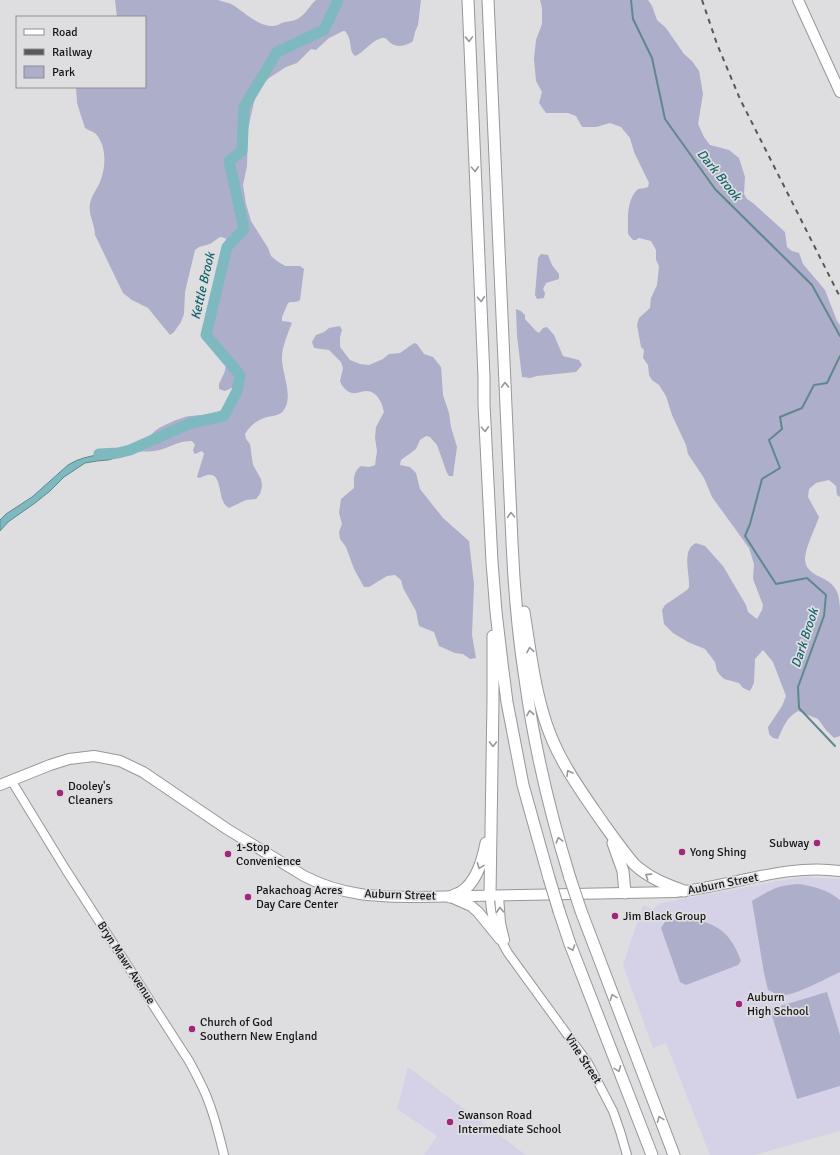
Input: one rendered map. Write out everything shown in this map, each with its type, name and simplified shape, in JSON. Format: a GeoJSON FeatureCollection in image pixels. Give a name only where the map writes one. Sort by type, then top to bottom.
{"type":"FeatureCollection","features":[{"type":"Feature","properties":{"kind":"highway"},"geometry":{"type":"LineString","coordinates":[[468,0],[484,361],[484,404],[493,579],[494,699],[492,815],[495,896]]}},
{"type":"Feature","properties":{"kind":"highway"},"geometry":{"type":"LineString","coordinates":[[488,0],[512,542],[518,620],[527,692],[538,753],[550,806],[570,878],[581,911],[674,1155]]}},
{"type":"Feature","properties":{"kind":"highway"},"geometry":{"type":"LineString","coordinates":[[512,542],[536,688],[546,724],[566,768],[583,795],[626,854],[641,870],[653,879],[684,891]]}},
{"type":"Feature","properties":{"kind":"highway"},"geometry":{"type":"LineString","coordinates":[[493,579],[507,702],[523,785],[548,878],[570,944],[652,1155]]}},
{"type":"Feature","properties":{"kind":"highway"},"geometry":{"type":"LineString","coordinates":[[450,897],[462,892],[472,881],[479,869],[492,815]]}},
{"type":"Feature","properties":{"kind":"highway"},"geometry":{"type":"LineString","coordinates":[[602,821],[613,842],[620,861],[624,878],[624,893]]}},
{"type":"Feature","properties":{"kind":"main road"},"geometry":{"type":"LineString","coordinates":[[798,0],[840,92]]}},
{"type":"Feature","properties":{"kind":"main road","name":"Auburn Street"},"geometry":{"type":"LineString","coordinates":[[0,785],[69,759],[94,756],[111,758],[143,772],[300,874],[315,882],[344,892],[368,896],[391,898],[684,891],[784,872],[818,870],[840,871]]}},
{"type":"Feature","properties":{"kind":"main road"},"geometry":{"type":"LineString","coordinates":[[450,897],[471,906],[478,912],[500,939]]}},
{"type":"Feature","properties":{"kind":"street","name":"Bryn Mawr Avenue"},"geometry":{"type":"LineString","coordinates":[[11,780],[66,870],[189,1061],[210,1105],[224,1155]]}},
{"type":"Feature","properties":{"kind":"street","name":"Vine Street"},"geometry":{"type":"LineString","coordinates":[[495,896],[490,908],[500,939],[588,1063],[617,1121],[627,1155]]}},
{"type":"Feature","properties":{"kind":"street","name":"Vine Street"},"geometry":{"type":"LineString","coordinates":[[495,896],[504,938],[522,972]]}},
{"type":"Feature","properties":{"kind":"shaded area"},"geometry":{"type":"Polygon","coordinates":[[[135,446],[137,452],[108,460],[85,463],[64,477],[50,491],[8,522],[0,531],[0,520],[6,514],[32,497],[68,465],[85,458],[118,452],[135,446]]]}},
{"type":"Feature","properties":{"kind":"shaded area","name":"Auburn High School"},"geometry":{"type":"Polygon","coordinates":[[[805,877],[840,879],[840,1131],[754,1155],[710,1155],[666,1043],[653,1048],[623,965],[643,905],[653,909],[662,903],[805,877]]]}},
{"type":"Feature","properties":{"kind":"shaded area","name":"Swanson Road Intermediate School"},"geometry":{"type":"Polygon","coordinates":[[[408,1067],[526,1155],[424,1155],[437,1136],[397,1109],[408,1067]]]}},
{"type":"Feature","properties":{"kind":"green space"},"geometry":{"type":"Polygon","coordinates":[[[115,0],[218,0],[233,5],[257,22],[268,26],[276,26],[283,22],[297,19],[304,14],[316,0],[421,0],[418,25],[413,41],[403,46],[398,46],[392,44],[385,38],[382,38],[355,56],[347,34],[343,31],[329,38],[316,50],[311,49],[297,63],[286,67],[269,78],[258,92],[254,102],[248,129],[247,166],[243,185],[251,221],[268,248],[271,256],[285,266],[300,266],[304,269],[300,300],[288,303],[282,317],[282,321],[292,323],[282,356],[288,396],[285,408],[281,413],[259,420],[251,426],[245,434],[246,439],[250,444],[253,465],[261,479],[262,486],[260,494],[256,499],[246,500],[229,508],[223,502],[218,480],[215,477],[212,475],[207,475],[200,478],[197,477],[204,454],[202,451],[195,454],[194,453],[193,450],[195,445],[192,441],[179,443],[155,451],[137,452],[135,446],[142,443],[159,428],[176,420],[187,416],[220,411],[232,400],[236,389],[234,387],[225,391],[219,389],[219,384],[225,371],[226,364],[222,361],[214,348],[203,337],[217,283],[220,267],[219,261],[226,246],[227,241],[225,238],[220,237],[210,244],[199,247],[195,250],[185,292],[184,314],[181,322],[170,335],[148,308],[132,300],[123,293],[95,235],[90,212],[90,204],[102,176],[104,151],[100,139],[96,134],[85,128],[77,103],[76,88],[146,88],[146,16],[117,16],[115,0]]]}},
{"type":"Feature","properties":{"kind":"green space"},"geometry":{"type":"Polygon","coordinates":[[[540,0],[648,0],[657,20],[666,28],[684,54],[692,61],[699,71],[703,94],[698,124],[704,137],[710,145],[729,150],[739,158],[745,177],[744,194],[747,199],[785,232],[787,247],[792,251],[799,253],[803,264],[825,290],[840,325],[840,497],[837,495],[836,486],[829,480],[816,483],[809,489],[808,497],[819,517],[805,558],[808,569],[826,580],[836,589],[840,607],[840,736],[834,738],[818,719],[798,711],[788,719],[778,739],[773,738],[769,734],[768,727],[782,706],[786,696],[773,662],[763,650],[755,659],[754,683],[750,691],[743,688],[739,683],[724,679],[717,671],[715,662],[705,649],[688,642],[673,633],[664,624],[662,610],[665,605],[689,587],[687,557],[691,546],[696,543],[705,546],[723,566],[746,605],[748,612],[757,619],[763,605],[753,579],[754,564],[749,548],[712,497],[704,478],[688,454],[686,445],[672,415],[666,396],[659,385],[652,380],[649,375],[648,365],[643,358],[644,350],[641,347],[637,325],[639,318],[650,308],[651,298],[657,285],[659,266],[656,260],[656,250],[651,241],[639,238],[633,240],[628,234],[628,216],[631,199],[634,193],[638,189],[648,187],[649,183],[634,152],[630,138],[621,127],[610,123],[596,127],[582,127],[576,116],[568,113],[546,113],[539,103],[542,92],[536,81],[534,59],[536,40],[542,24],[542,8],[540,0]]]}},
{"type":"Feature","properties":{"kind":"green space"},"geometry":{"type":"Polygon","coordinates":[[[541,254],[548,255],[552,265],[559,274],[559,279],[546,283],[543,289],[545,293],[544,298],[537,299],[535,295],[538,258],[541,254]]]}},
{"type":"Feature","properties":{"kind":"green space"},"geometry":{"type":"Polygon","coordinates":[[[516,309],[525,315],[525,319],[539,333],[543,328],[547,327],[554,335],[563,356],[579,360],[582,365],[576,372],[530,378],[522,377],[517,336],[516,309]]]}},
{"type":"Feature","properties":{"kind":"green space"},"geometry":{"type":"Polygon","coordinates":[[[340,326],[342,330],[340,347],[350,360],[360,364],[369,365],[383,359],[389,354],[400,353],[414,343],[417,344],[424,354],[433,357],[441,367],[443,395],[457,447],[453,476],[449,476],[447,473],[437,445],[430,437],[426,436],[420,440],[416,449],[401,460],[400,465],[410,467],[416,473],[420,489],[443,518],[469,541],[474,584],[472,635],[476,658],[470,659],[463,654],[455,653],[439,646],[434,632],[419,626],[416,611],[403,588],[401,580],[395,575],[387,576],[369,587],[364,587],[354,569],[346,547],[340,539],[339,532],[342,524],[339,513],[341,499],[354,488],[354,476],[358,468],[361,466],[369,467],[375,465],[377,451],[375,438],[376,427],[384,412],[381,402],[374,393],[367,391],[351,393],[345,389],[340,381],[343,368],[341,362],[329,350],[314,348],[312,342],[316,335],[329,328],[340,326]]]}},
{"type":"Feature","properties":{"kind":"green space"},"geometry":{"type":"Polygon","coordinates":[[[798,884],[820,889],[840,900],[840,972],[793,993],[778,995],[768,990],[752,901],[774,889],[798,884]]]}},
{"type":"Feature","properties":{"kind":"green space"},"geometry":{"type":"Polygon","coordinates":[[[676,919],[699,920],[717,927],[731,940],[741,961],[738,965],[686,985],[680,982],[661,928],[665,922],[676,919]]]}},
{"type":"Feature","properties":{"kind":"green space"},"geometry":{"type":"Polygon","coordinates":[[[827,992],[840,1035],[840,1086],[797,1099],[770,1009],[827,992]]]}},
{"type":"Feature","properties":{"kind":"waterway","name":"Kettle Brook"},"geometry":{"type":"LineString","coordinates":[[99,454],[118,453],[130,450],[191,423],[224,416],[237,391],[240,375],[206,335],[227,247],[244,229],[229,161],[242,151],[244,107],[277,52],[324,30],[338,0]]}},
{"type":"Feature","properties":{"kind":"waterway","name":"Dark Brook"},"geometry":{"type":"LineString","coordinates":[[631,0],[633,19],[652,58],[665,119],[715,189],[812,285],[840,336]]}},
{"type":"Feature","properties":{"kind":"waterway","name":"Dark Brook"},"geometry":{"type":"LineString","coordinates":[[835,746],[799,708],[798,687],[824,616],[826,595],[807,578],[776,584],[745,536],[750,524],[762,479],[780,468],[769,440],[782,429],[780,417],[802,408],[814,385],[827,383],[840,356]]}},
{"type":"Feature","properties":{"kind":"railway"},"geometry":{"type":"LineString","coordinates":[[702,0],[717,44],[740,99],[840,297]]}},
{"type":"Feature","properties":{"kind":"place","name":"Dooley's Cleaners"},"geometry":{"type":"Point","coordinates":[60,793]}},
{"type":"Feature","properties":{"kind":"place","name":"Subway"},"geometry":{"type":"Point","coordinates":[817,843]}},
{"type":"Feature","properties":{"kind":"place","name":"Yong Shing"},"geometry":{"type":"Point","coordinates":[682,852]}},
{"type":"Feature","properties":{"kind":"place","name":"1-Stop Convenience"},"geometry":{"type":"Point","coordinates":[228,854]}},
{"type":"Feature","properties":{"kind":"place","name":"Pakachoag Acres Day Care Center"},"geometry":{"type":"Point","coordinates":[248,897]}},
{"type":"Feature","properties":{"kind":"place","name":"Jim Black Group"},"geometry":{"type":"Point","coordinates":[615,916]}},
{"type":"Feature","properties":{"kind":"place","name":"Auburn High School"},"geometry":{"type":"Point","coordinates":[739,1004]}},
{"type":"Feature","properties":{"kind":"place","name":"Church of God Southern New England"},"geometry":{"type":"Point","coordinates":[192,1029]}},
{"type":"Feature","properties":{"kind":"place","name":"Swanson Road Intermediate School"},"geometry":{"type":"Point","coordinates":[450,1122]}}]}
